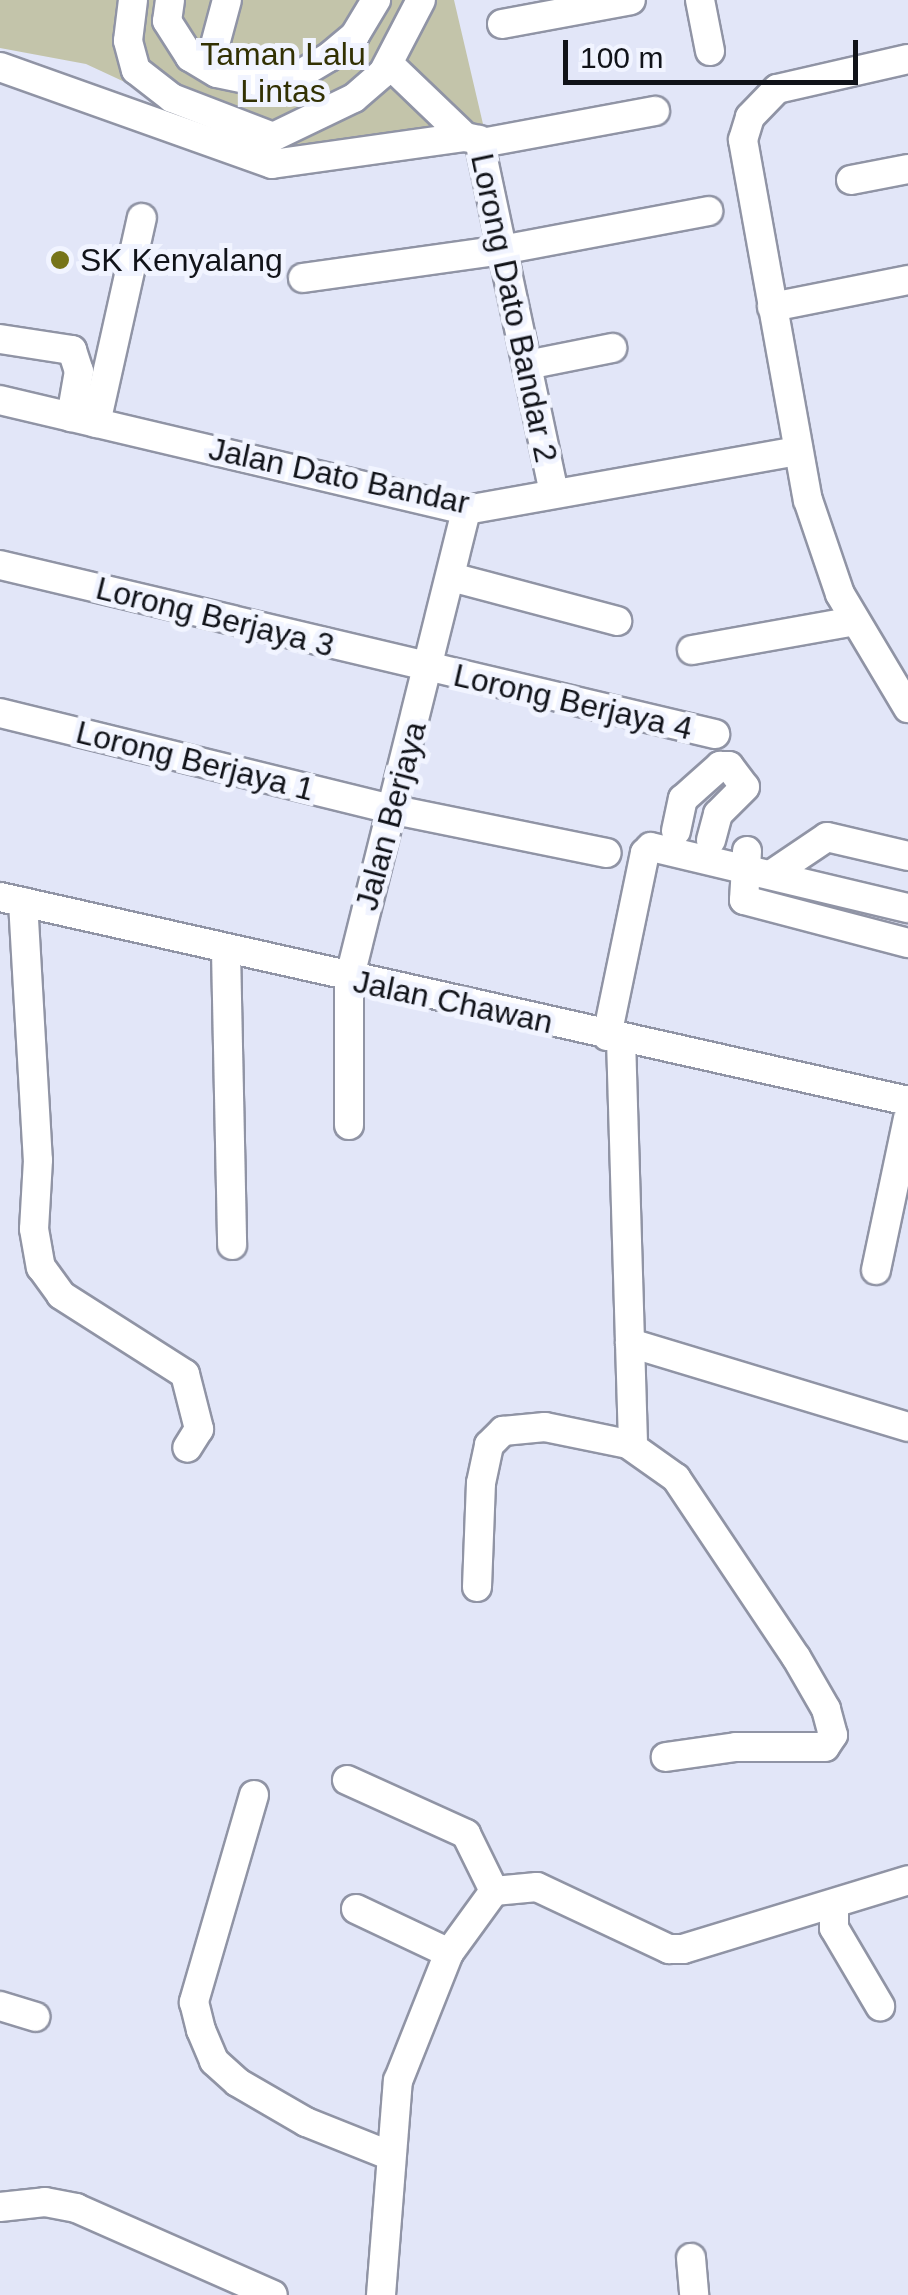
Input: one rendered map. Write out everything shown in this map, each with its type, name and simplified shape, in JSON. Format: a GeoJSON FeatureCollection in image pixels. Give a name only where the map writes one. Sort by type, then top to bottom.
{"type":"FeatureCollection","features":[{"type":"Feature","properties":{"kind":"street"},"geometry":{"type":"LineString","coordinates":[[132,0],[128,41],[136,70],[154,86],[213,117],[273,137],[354,98],[389,64],[420,0]]}},
{"type":"Feature","properties":{"kind":"street"},"geometry":{"type":"LineString","coordinates":[[209,67],[227,0]]}},
{"type":"Feature","properties":{"kind":"street"},"geometry":{"type":"LineString","coordinates":[[128,41],[169,10],[190,57],[209,67],[254,81],[299,75],[356,35],[376,0]]}},
{"type":"Feature","properties":{"kind":"street"},"geometry":{"type":"LineString","coordinates":[[502,24],[631,0]]}},
{"type":"Feature","properties":{"kind":"street"},"geometry":{"type":"LineString","coordinates":[[700,0],[710,51]]}},
{"type":"Feature","properties":{"kind":"street"},"geometry":{"type":"LineString","coordinates":[[908,59],[777,89],[750,117],[742,140],[808,500],[854,621],[908,708]]}},
{"type":"Feature","properties":{"kind":"street"},"geometry":{"type":"LineString","coordinates":[[389,64],[473,140],[655,111]]}},
{"type":"Feature","properties":{"kind":"street","name":"Lorong Dato Bandar 2"},"geometry":{"type":"LineString","coordinates":[[0,67],[272,164],[473,140],[502,250],[554,493]]}},
{"type":"Feature","properties":{"kind":"street"},"geometry":{"type":"LineString","coordinates":[[851,180],[908,169]]}},
{"type":"Feature","properties":{"kind":"street"},"geometry":{"type":"LineString","coordinates":[[303,278],[502,250],[708,211]]}},
{"type":"Feature","properties":{"kind":"street"},"geometry":{"type":"LineString","coordinates":[[84,420],[142,218]]}},
{"type":"Feature","properties":{"kind":"street"},"geometry":{"type":"LineString","coordinates":[[772,307],[908,280]]}},
{"type":"Feature","properties":{"kind":"street"},"geometry":{"type":"LineString","coordinates":[[0,338],[72,350],[79,371],[84,420]]}},
{"type":"Feature","properties":{"kind":"street"},"geometry":{"type":"LineString","coordinates":[[527,366],[612,348]]}},
{"type":"Feature","properties":{"kind":"street","name":"Jalan Dato Bandar"},"geometry":{"type":"LineString","coordinates":[[0,400],[466,510],[798,450]]}},
{"type":"Feature","properties":{"kind":"street","name":"Jalan Berjaya"},"geometry":{"type":"LineString","coordinates":[[349,1125],[348,980],[390,809],[431,670],[466,510]]}},
{"type":"Feature","properties":{"kind":"street","name":"Lorong Berjaya 3"},"geometry":{"type":"LineString","coordinates":[[0,565],[431,670]]}},
{"type":"Feature","properties":{"kind":"street"},"geometry":{"type":"LineString","coordinates":[[452,576],[617,621]]}},
{"type":"Feature","properties":{"kind":"street"},"geometry":{"type":"LineString","coordinates":[[692,650],[854,621]]}},
{"type":"Feature","properties":{"kind":"street","name":"Lorong Berjaya 4"},"geometry":{"type":"LineString","coordinates":[[431,670],[715,734]]}},
{"type":"Feature","properties":{"kind":"street","name":"Lorong Berjaya 1"},"geometry":{"type":"LineString","coordinates":[[0,713],[390,809],[607,853]]}},
{"type":"Feature","properties":{"kind":"street"},"geometry":{"type":"LineString","coordinates":[[674,840],[683,799],[713,772],[734,800],[718,814],[711,840]]}},
{"type":"Feature","properties":{"kind":"street"},"geometry":{"type":"LineString","coordinates":[[908,856],[828,837],[758,871],[744,900],[908,944]]}},
{"type":"Feature","properties":{"kind":"street"},"geometry":{"type":"LineString","coordinates":[[674,840],[758,871],[908,908]]}},
{"type":"Feature","properties":{"kind":"street"},"geometry":{"type":"LineString","coordinates":[[633,1445],[614,1038],[644,853],[674,840],[711,840],[747,851],[758,871]]}},
{"type":"Feature","properties":{"kind":"street"},"geometry":{"type":"LineString","coordinates":[[12,899],[38,1160],[34,1228],[42,1267],[61,1295],[185,1374],[200,1429],[187,1448]]}},
{"type":"Feature","properties":{"kind":"street","name":"Jalan Chawan"},"geometry":{"type":"LineString","coordinates":[[12,899],[348,980],[908,1101]]}},
{"type":"Feature","properties":{"kind":"street"},"geometry":{"type":"LineString","coordinates":[[226,951],[232,1245]]}},
{"type":"Feature","properties":{"kind":"street"},"geometry":{"type":"LineString","coordinates":[[876,1270],[902,1175],[908,1118]]}},
{"type":"Feature","properties":{"kind":"street"},"geometry":{"type":"LineString","coordinates":[[630,1343],[908,1427]]}},
{"type":"Feature","properties":{"kind":"street"},"geometry":{"type":"LineString","coordinates":[[477,1587],[481,1483],[489,1445],[503,1431],[545,1427],[633,1445],[676,1478],[721,1537],[826,1709],[833,1735],[825,1747],[736,1747],[666,1757]]}},
{"type":"Feature","properties":{"kind":"street"},"geometry":{"type":"LineString","coordinates":[[347,1780],[466,1834],[503,1888],[564,1896],[668,1948],[711,1944],[908,1880]]}},
{"type":"Feature","properties":{"kind":"street"},"geometry":{"type":"LineString","coordinates":[[254,1795],[194,2002],[201,2030],[214,2061],[237,2082],[306,2122],[388,2154]]}},
{"type":"Feature","properties":{"kind":"street"},"geometry":{"type":"LineString","coordinates":[[381,2295],[388,2154],[398,2081],[449,1953],[503,1888]]}},
{"type":"Feature","properties":{"kind":"street"},"geometry":{"type":"LineString","coordinates":[[834,1905],[834,1928],[880,2006]]}},
{"type":"Feature","properties":{"kind":"street"},"geometry":{"type":"LineString","coordinates":[[356,1909],[449,1953]]}},
{"type":"Feature","properties":{"kind":"street"},"geometry":{"type":"LineString","coordinates":[[0,2006],[35,2017]]}},
{"type":"Feature","properties":{"kind":"street"},"geometry":{"type":"LineString","coordinates":[[0,2207],[45,2202],[76,2208],[272,2295]]}},
{"type":"Feature","properties":{"kind":"street"},"geometry":{"type":"LineString","coordinates":[[691,2258],[694,2295]]}},
{"type":"Feature","properties":{"kind":"green space","name":"Taman Lalu Lintas"},"geometry":{"type":"Polygon","coordinates":[[[0,0],[454,0],[483,124],[271,150],[86,64],[0,48],[0,0]]]}},
{"type":"Feature","properties":{"kind":"place","name":"SK Kenyalang"},"geometry":{"type":"Point","coordinates":[60,260]}}]}
